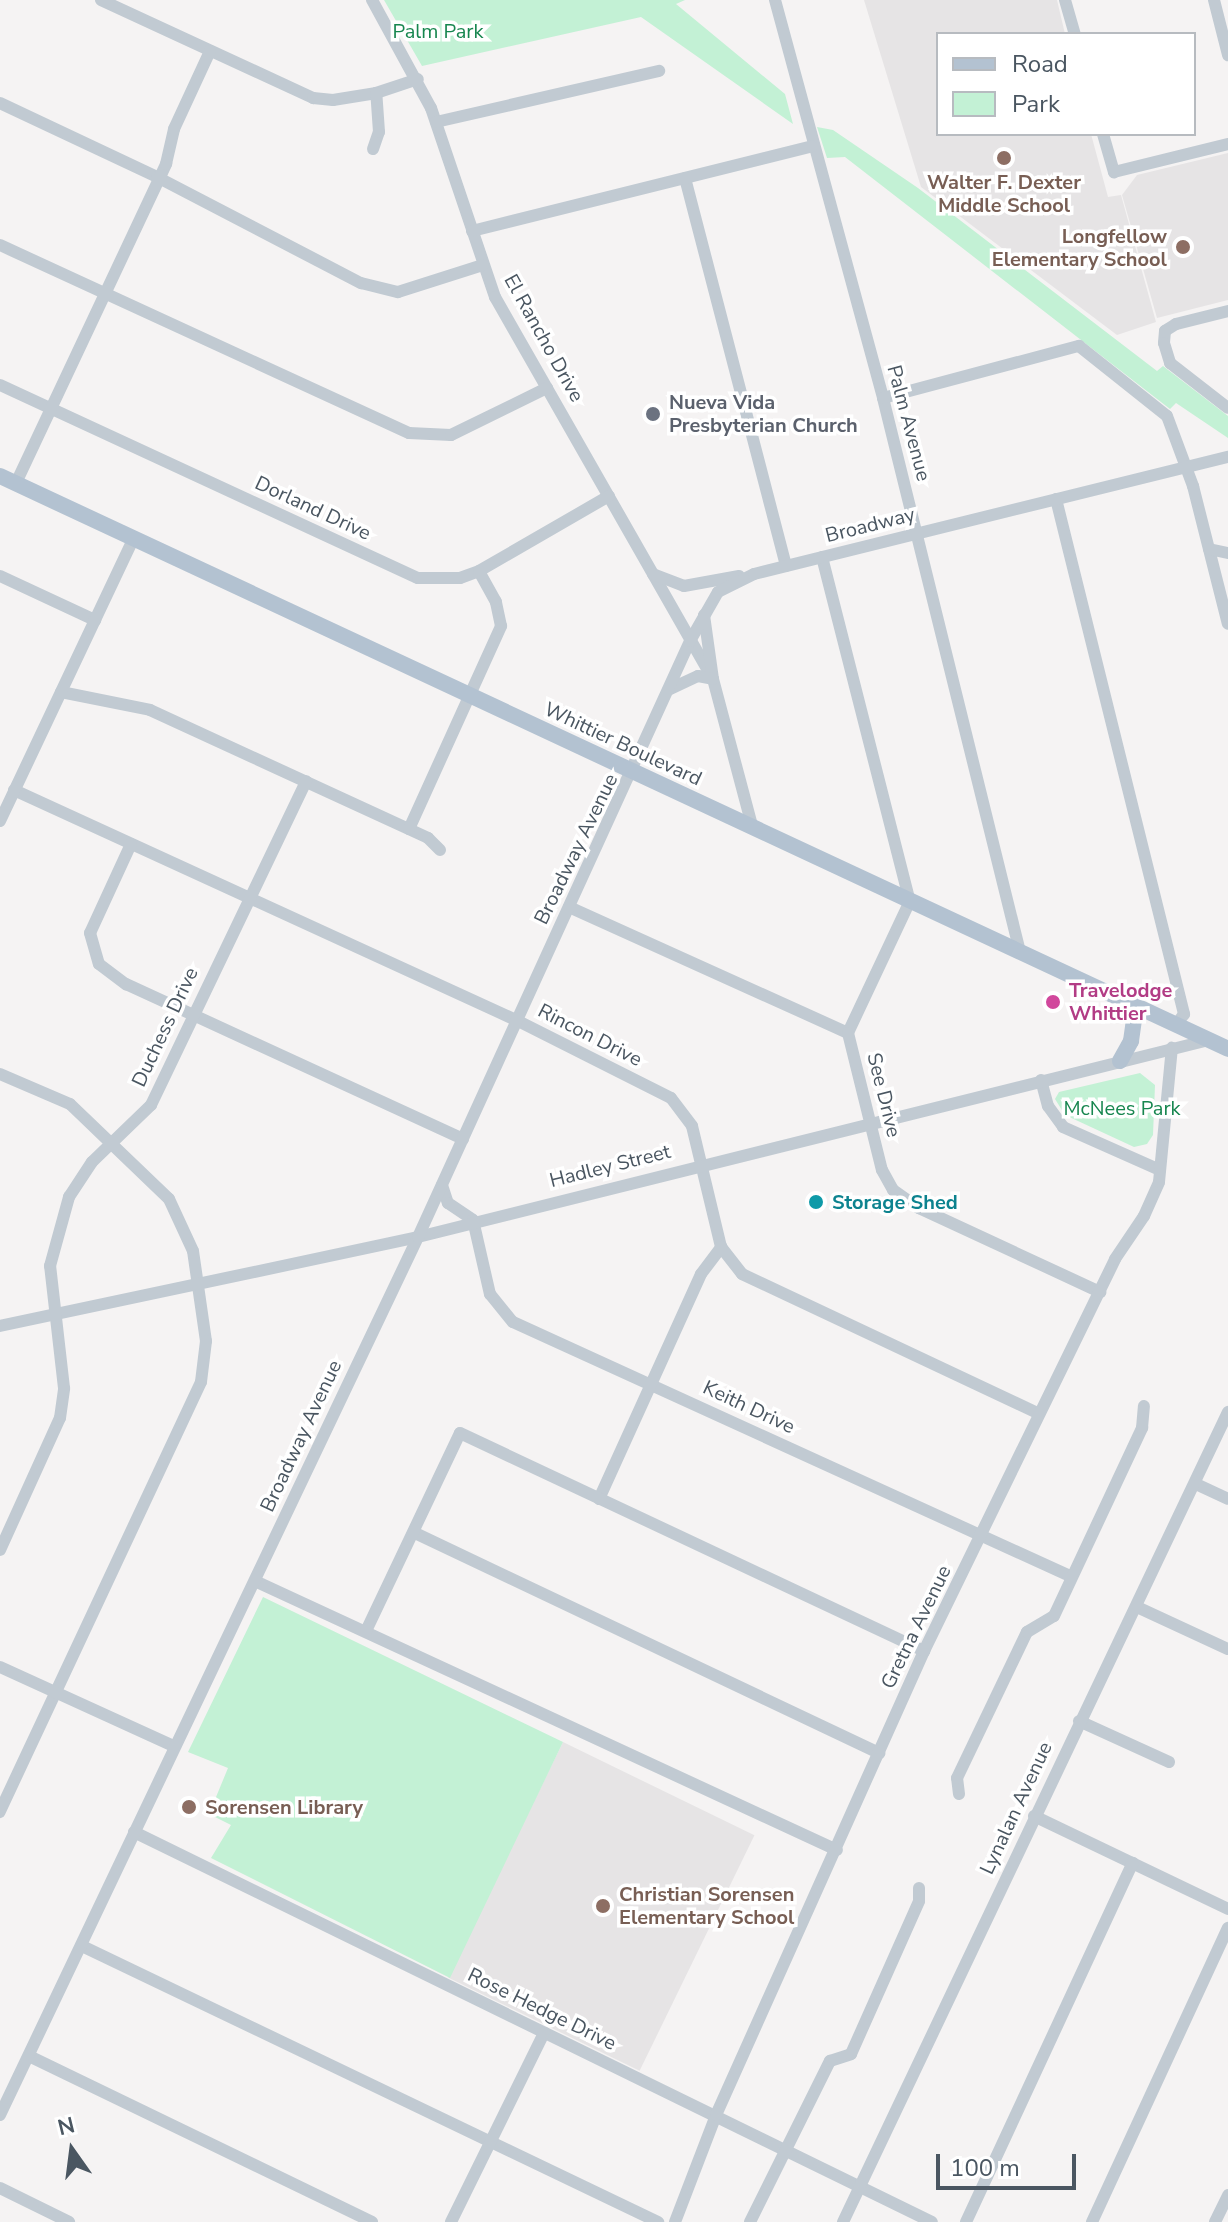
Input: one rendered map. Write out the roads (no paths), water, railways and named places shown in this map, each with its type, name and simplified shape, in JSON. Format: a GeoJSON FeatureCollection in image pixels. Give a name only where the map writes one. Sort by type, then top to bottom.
{"type":"FeatureCollection","features":[{"type":"Feature","properties":{"kind":"main road","name":"Whittier Boulevard"},"geometry":{"type":"LineString","coordinates":[[0,476],[1228,1049]]}},
{"type":"Feature","properties":{"kind":"main road"},"geometry":{"type":"LineString","coordinates":[[1120,1061],[1132,1033],[1129,1003]]}},
{"type":"Feature","properties":{"kind":"main road","name":"Hadley Street"},"geometry":{"type":"LineString","coordinates":[[1209,1040],[1228,1035]]}},
{"type":"Feature","properties":{"kind":"street"},"geometry":{"type":"LineString","coordinates":[[101,0],[313,98],[333,100],[376,93],[418,79]]}},
{"type":"Feature","properties":{"kind":"street","name":"El Rancho Drive"},"geometry":{"type":"LineString","coordinates":[[372,0],[418,79],[436,122],[495,297],[713,679]]}},
{"type":"Feature","properties":{"kind":"street","name":"Palm Avenue"},"geometry":{"type":"LineString","coordinates":[[775,0],[812,146],[883,398],[1020,952]]}},
{"type":"Feature","properties":{"kind":"street"},"geometry":{"type":"LineString","coordinates":[[1065,0],[1074,32]]}},
{"type":"Feature","properties":{"kind":"street"},"geometry":{"type":"LineString","coordinates":[[1214,0],[1228,55]]}},
{"type":"Feature","properties":{"kind":"street"},"geometry":{"type":"LineString","coordinates":[[16,483],[48,408],[105,294],[210,51]]}},
{"type":"Feature","properties":{"kind":"street"},"geometry":{"type":"LineString","coordinates":[[436,122],[659,71]]}},
{"type":"Feature","properties":{"kind":"street"},"geometry":{"type":"LineString","coordinates":[[373,149],[379,132],[376,93]]}},
{"type":"Feature","properties":{"kind":"street"},"geometry":{"type":"LineString","coordinates":[[0,103],[157,177],[361,283],[398,292],[483,265]]}},
{"type":"Feature","properties":{"kind":"street"},"geometry":{"type":"LineString","coordinates":[[1104,136],[1114,172],[1228,144]]}},
{"type":"Feature","properties":{"kind":"street"},"geometry":{"type":"LineString","coordinates":[[472,231],[812,146]]}},
{"type":"Feature","properties":{"kind":"street"},"geometry":{"type":"LineString","coordinates":[[685,178],[786,566]]}},
{"type":"Feature","properties":{"kind":"street"},"geometry":{"type":"LineString","coordinates":[[0,245],[409,433],[451,435],[547,388]]}},
{"type":"Feature","properties":{"kind":"street"},"geometry":{"type":"LineString","coordinates":[[1228,311],[1165,331],[1170,363],[1228,408]]}},
{"type":"Feature","properties":{"kind":"street"},"geometry":{"type":"LineString","coordinates":[[883,398],[1079,346],[1167,416],[1185,467],[1228,624]]}},
{"type":"Feature","properties":{"kind":"street","name":"Dorland Drive"},"geometry":{"type":"LineString","coordinates":[[0,385],[418,578],[460,578],[479,571],[609,496]]}},
{"type":"Feature","properties":{"kind":"street","name":"Broadway"},"geometry":{"type":"LineString","coordinates":[[634,773],[690,641],[718,592],[754,574],[1228,457]]}},
{"type":"Feature","properties":{"kind":"street"},"geometry":{"type":"LineString","coordinates":[[1056,499],[1184,1014],[1176,1025]]}},
{"type":"Feature","properties":{"kind":"street"},"geometry":{"type":"LineString","coordinates":[[0,821],[134,538]]}},
{"type":"Feature","properties":{"kind":"street"},"geometry":{"type":"LineString","coordinates":[[1209,549],[1228,553]]}},
{"type":"Feature","properties":{"kind":"street"},"geometry":{"type":"LineString","coordinates":[[822,557],[910,901],[848,1033]]}},
{"type":"Feature","properties":{"kind":"street"},"geometry":{"type":"LineString","coordinates":[[409,829],[501,626],[496,602],[479,571]]}},
{"type":"Feature","properties":{"kind":"street"},"geometry":{"type":"LineString","coordinates":[[652,573],[684,586],[754,574]]}},
{"type":"Feature","properties":{"kind":"street"},"geometry":{"type":"LineString","coordinates":[[0,576],[95,620]]}},
{"type":"Feature","properties":{"kind":"street","name":"El Rancho Drive"},"geometry":{"type":"LineString","coordinates":[[704,613],[713,679],[752,826]]}},
{"type":"Feature","properties":{"kind":"street"},"geometry":{"type":"LineString","coordinates":[[670,689],[698,676],[713,679]]}},
{"type":"Feature","properties":{"kind":"street"},"geometry":{"type":"LineString","coordinates":[[61,692],[150,710],[409,829],[440,850]]}},
{"type":"Feature","properties":{"kind":"street","name":"Broadway Avenue"},"geometry":{"type":"LineString","coordinates":[[0,2115],[82,1946],[173,1746],[418,1237],[634,773]]}},
{"type":"Feature","properties":{"kind":"street","name":"Duchess Drive"},"geometry":{"type":"LineString","coordinates":[[0,1550],[60,1418],[64,1388],[50,1266],[58,1226],[69,1197],[112,1142],[151,1105],[247,898],[306,781]]}},
{"type":"Feature","properties":{"kind":"street","name":"Rincon Drive"},"geometry":{"type":"LineString","coordinates":[[14,790],[518,1021],[671,1098],[692,1126],[721,1247],[729,1262],[757,1282],[1039,1414]]}},
{"type":"Feature","properties":{"kind":"street"},"geometry":{"type":"LineString","coordinates":[[131,844],[94,924],[94,950],[99,964],[126,984],[463,1139]]}},
{"type":"Feature","properties":{"kind":"street","name":"See Drive"},"geometry":{"type":"LineString","coordinates":[[569,907],[848,1033],[886,1181],[903,1199],[1100,1292]]}},
{"type":"Feature","properties":{"kind":"street","name":"Hadley Street"},"geometry":{"type":"LineString","coordinates":[[0,1326],[418,1237],[473,1220],[1209,1040]]}},
{"type":"Feature","properties":{"kind":"street","name":"Gretna Avenue"},"geometry":{"type":"LineString","coordinates":[[675,2222],[716,2115],[924,1651],[1115,1259],[1144,1216],[1160,1170],[1172,1048]]}},
{"type":"Feature","properties":{"kind":"street"},"geometry":{"type":"LineString","coordinates":[[0,1812],[201,1382],[206,1341],[200,1282],[185,1229],[169,1199],[70,1104],[1,1078]]}},
{"type":"Feature","properties":{"kind":"street"},"geometry":{"type":"LineString","coordinates":[[1041,1080],[1048,1106],[1063,1127],[1160,1170]]}},
{"type":"Feature","properties":{"kind":"street"},"geometry":{"type":"LineString","coordinates":[[442,1185],[448,1203],[473,1220]]}},
{"type":"Feature","properties":{"kind":"street","name":"Keith Drive"},"geometry":{"type":"LineString","coordinates":[[473,1220],[490,1294],[499,1309],[513,1322],[1072,1577]]}},
{"type":"Feature","properties":{"kind":"street"},"geometry":{"type":"LineString","coordinates":[[599,1499],[701,1274],[721,1247]]}},
{"type":"Feature","properties":{"kind":"street"},"geometry":{"type":"LineString","coordinates":[[959,1794],[957,1778],[1027,1632],[1054,1616],[1142,1428],[1144,1406]]}},
{"type":"Feature","properties":{"kind":"street","name":"Lynalan Avenue"},"geometry":{"type":"LineString","coordinates":[[843,2222],[1228,1412]]}},
{"type":"Feature","properties":{"kind":"street"},"geometry":{"type":"LineString","coordinates":[[366,1631],[460,1433],[924,1651]]}},
{"type":"Feature","properties":{"kind":"street"},"geometry":{"type":"LineString","coordinates":[[1196,1484],[1228,1499]]}},
{"type":"Feature","properties":{"kind":"street"},"geometry":{"type":"LineString","coordinates":[[415,1533],[879,1753]]}},
{"type":"Feature","properties":{"kind":"street"},"geometry":{"type":"LineString","coordinates":[[255,1581],[837,1850]]}},
{"type":"Feature","properties":{"kind":"street"},"geometry":{"type":"LineString","coordinates":[[1137,1607],[1228,1649]]}},
{"type":"Feature","properties":{"kind":"street"},"geometry":{"type":"LineString","coordinates":[[0,1667],[173,1746]]}},
{"type":"Feature","properties":{"kind":"street"},"geometry":{"type":"LineString","coordinates":[[1079,1721],[1169,1762]]}},
{"type":"Feature","properties":{"kind":"street"},"geometry":{"type":"LineString","coordinates":[[1034,1816],[1228,1909]]}},
{"type":"Feature","properties":{"kind":"street","name":"Rose Hedge Drive"},"geometry":{"type":"LineString","coordinates":[[134,1832],[932,2222]]}},
{"type":"Feature","properties":{"kind":"street"},"geometry":{"type":"LineString","coordinates":[[966,2222],[1133,1863]]}},
{"type":"Feature","properties":{"kind":"street"},"geometry":{"type":"LineString","coordinates":[[750,2222],[830,2061],[851,2054],[919,1901],[919,1888]]}},
{"type":"Feature","properties":{"kind":"street"},"geometry":{"type":"LineString","coordinates":[[1092,2222],[1228,1928]]}},
{"type":"Feature","properties":{"kind":"street"},"geometry":{"type":"LineString","coordinates":[[82,1946],[658,2222]]}},
{"type":"Feature","properties":{"kind":"street"},"geometry":{"type":"LineString","coordinates":[[451,2222],[544,2033]]}},
{"type":"Feature","properties":{"kind":"street"},"geometry":{"type":"LineString","coordinates":[[29,2056],[372,2222]]}},
{"type":"Feature","properties":{"kind":"street"},"geometry":{"type":"LineString","coordinates":[[0,2188],[69,2222]]}},
{"type":"Feature","properties":{"kind":"street"},"geometry":{"type":"LineString","coordinates":[[1215,2222],[1228,2195]]}},
{"type":"Feature","properties":{"kind":"place","name":"Walter F. Dexter Middle School"},"geometry":{"type":"Point","coordinates":[1004,158]}},
{"type":"Feature","properties":{"kind":"place","name":"Longfellow Elementary School"},"geometry":{"type":"Point","coordinates":[1183,247]}},
{"type":"Feature","properties":{"kind":"place","name":"Nueva Vida Presbyterian Church"},"geometry":{"type":"Point","coordinates":[653,414]}},
{"type":"Feature","properties":{"kind":"place","name":"Travelodge Whittier"},"geometry":{"type":"Point","coordinates":[1053,1002]}},
{"type":"Feature","properties":{"kind":"place","name":"Storage Shed"},"geometry":{"type":"Point","coordinates":[816,1202]}},
{"type":"Feature","properties":{"kind":"place","name":"Sorensen Library"},"geometry":{"type":"Point","coordinates":[189,1807]}},
{"type":"Feature","properties":{"kind":"place","name":"Christian Sorensen Elementary School"},"geometry":{"type":"Point","coordinates":[603,1906]}},
{"type":"Feature","properties":{"kind":"park label","name":"Palm Park"},"geometry":{"type":"Point","coordinates":[438,31]}},
{"type":"Feature","properties":{"kind":"park label","name":"McNees Park"},"geometry":{"type":"Point","coordinates":[1122,1108]}}]}
